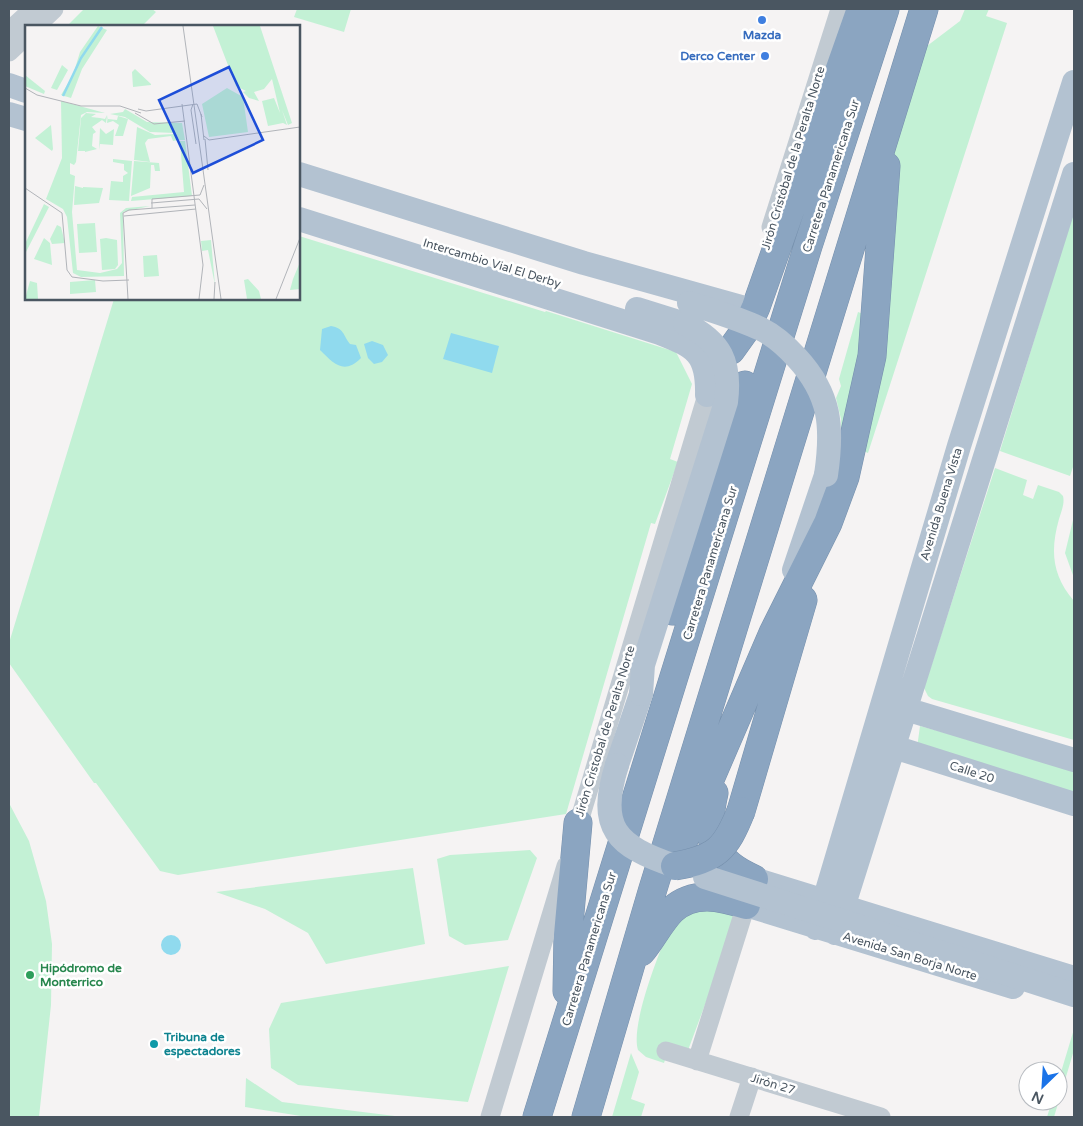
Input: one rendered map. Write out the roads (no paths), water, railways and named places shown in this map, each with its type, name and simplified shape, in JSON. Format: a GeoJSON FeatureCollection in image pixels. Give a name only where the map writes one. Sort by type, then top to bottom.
{"type":"FeatureCollection","features":[{"type":"Feature","properties":{"kind":"highway"},"geometry":{"type":"LineString","coordinates":[[731,350],[746,330],[756,307],[861,9]]}},
{"type":"Feature","properties":{"kind":"highway","name":"Carretera Panamericana Sur"},"geometry":{"type":"LineString","coordinates":[[537,1117],[808,246],[885,9]]}},
{"type":"Feature","properties":{"kind":"highway"},"geometry":{"type":"LineString","coordinates":[[586,1117],[652,892],[924,9]]}},
{"type":"Feature","properties":{"kind":"highway"},"geometry":{"type":"LineString","coordinates":[[910,51],[941,9]]}},
{"type":"Feature","properties":{"kind":"highway"},"geometry":{"type":"LineString","coordinates":[[675,866],[698,860],[720,850],[733,831],[741,811],[821,539],[845,477],[872,356],[888,126]]}},
{"type":"Feature","properties":{"kind":"highway"},"geometry":{"type":"LineString","coordinates":[[641,694],[650,679],[753,362],[784,282],[808,246]]}},
{"type":"Feature","properties":{"kind":"highway"},"geometry":{"type":"LineString","coordinates":[[652,892],[670,870],[724,750],[773,633],[821,539]]}},
{"type":"Feature","properties":{"kind":"highway"},"geometry":{"type":"LineString","coordinates":[[724,750],[710,809],[709,829],[715,848],[725,862],[754,879]]}},
{"type":"Feature","properties":{"kind":"highway"},"geometry":{"type":"LineString","coordinates":[[567,1017],[568,935],[578,823]]}},
{"type":"Feature","properties":{"kind":"highway"},"geometry":{"type":"LineString","coordinates":[[631,964],[652,939],[672,910],[695,897],[714,896],[746,905]]}},
{"type":"Feature","properties":{"kind":"main road","name":"Avenida Buena Vista"},"geometry":{"type":"LineString","coordinates":[[833,905],[870,739],[959,446],[1074,82]]}},
{"type":"Feature","properties":{"kind":"main road"},"geometry":{"type":"LineString","coordinates":[[9,85],[25,91]]}},
{"type":"Feature","properties":{"kind":"main road"},"geometry":{"type":"LineString","coordinates":[[9,114],[25,119]]}},
{"type":"Feature","properties":{"kind":"main road"},"geometry":{"type":"LineString","coordinates":[[300,174],[584,263],[746,308]]}},
{"type":"Feature","properties":{"kind":"main road","name":"Avenida Buena Vista"},"geometry":{"type":"LineString","coordinates":[[825,931],[833,905],[894,747],[904,709],[1074,174]]}},
{"type":"Feature","properties":{"kind":"main road"},"geometry":{"type":"LineString","coordinates":[[300,182],[319,192],[687,314],[763,330],[778,340],[806,367],[822,392],[829,420],[830,447],[826,475],[773,633]]}},
{"type":"Feature","properties":{"kind":"main road","name":"Intercambio Vial El Derby"},"geometry":{"type":"LineString","coordinates":[[300,203],[687,314]]}},
{"type":"Feature","properties":{"kind":"main road"},"geometry":{"type":"LineString","coordinates":[[300,219],[660,333],[687,344],[704,361],[707,395]]}},
{"type":"Feature","properties":{"kind":"main road"},"geometry":{"type":"LineString","coordinates":[[687,314],[719,350],[726,366],[728,384],[726,402],[643,665],[641,694],[610,787],[609,812],[620,836],[634,850],[675,866],[1074,995]]}},
{"type":"Feature","properties":{"kind":"main road"},"geometry":{"type":"LineString","coordinates":[[881,702],[1074,760]]}},
{"type":"Feature","properties":{"kind":"main road","name":"Calle 20"},"geometry":{"type":"LineString","coordinates":[[870,739],[1074,804]]}},
{"type":"Feature","properties":{"kind":"main road"},"geometry":{"type":"LineString","coordinates":[[754,879],[1074,978]]}},
{"type":"Feature","properties":{"kind":"main road","name":"Avenida San Borja Norte"},"geometry":{"type":"LineString","coordinates":[[746,905],[825,931],[1074,1006]]}},
{"type":"Feature","properties":{"kind":"street"},"geometry":{"type":"LineString","coordinates":[[9,31],[33,9]]}},
{"type":"Feature","properties":{"kind":"street"},"geometry":{"type":"LineString","coordinates":[[37,25],[54,9]]}},
{"type":"Feature","properties":{"kind":"street","name":"Jirón Cristóbal de la Peralta Norte"},"geometry":{"type":"LineString","coordinates":[[731,350],[746,308],[840,9]]}},
{"type":"Feature","properties":{"kind":"street"},"geometry":{"type":"LineString","coordinates":[[9,52],[25,37]]}},
{"type":"Feature","properties":{"kind":"street","name":"Jirón Cristobal de Peralta Norte"},"geometry":{"type":"LineString","coordinates":[[490,1117],[707,395],[731,350]]}},
{"type":"Feature","properties":{"kind":"street"},"geometry":{"type":"LineString","coordinates":[[697,1060],[746,905]]}},
{"type":"Feature","properties":{"kind":"street","name":"Jirón 27"},"geometry":{"type":"LineString","coordinates":[[666,1051],[881,1117]]}},
{"type":"Feature","properties":{"kind":"street"},"geometry":{"type":"LineString","coordinates":[[739,1117],[752,1077]]}},
{"type":"Feature","properties":{"kind":"water"},"geometry":{"type":"Polygon","coordinates":[[[331,326],[341,330],[350,344],[356,345],[361,358],[355,363],[344,367],[339,366],[320,350],[322,329],[331,326]]]}},
{"type":"Feature","properties":{"kind":"water"},"geometry":{"type":"Polygon","coordinates":[[[451,333],[499,346],[492,373],[443,359],[451,333]]]}},
{"type":"Feature","properties":{"kind":"water"},"geometry":{"type":"Polygon","coordinates":[[[372,341],[383,345],[388,355],[382,362],[374,364],[368,358],[364,344],[372,341]]]}},
{"type":"Feature","properties":{"kind":"water"},"geometry":{"type":"Polygon","coordinates":[[[171,935],[178,938],[181,945],[178,952],[171,955],[164,952],[161,945],[164,938],[171,935]]]}},
{"type":"Feature","properties":{"kind":"place","name":"Mazda"},"geometry":{"type":"Point","coordinates":[762,20]}},
{"type":"Feature","properties":{"kind":"place","name":"Derco Center"},"geometry":{"type":"Point","coordinates":[765,56]}},
{"type":"Feature","properties":{"kind":"place","name":"Hipódromo de Monterrico"},"geometry":{"type":"Point","coordinates":[30,975]}},
{"type":"Feature","properties":{"kind":"place","name":"Tribuna de espectadores"},"geometry":{"type":"Point","coordinates":[154,1044]}}]}
